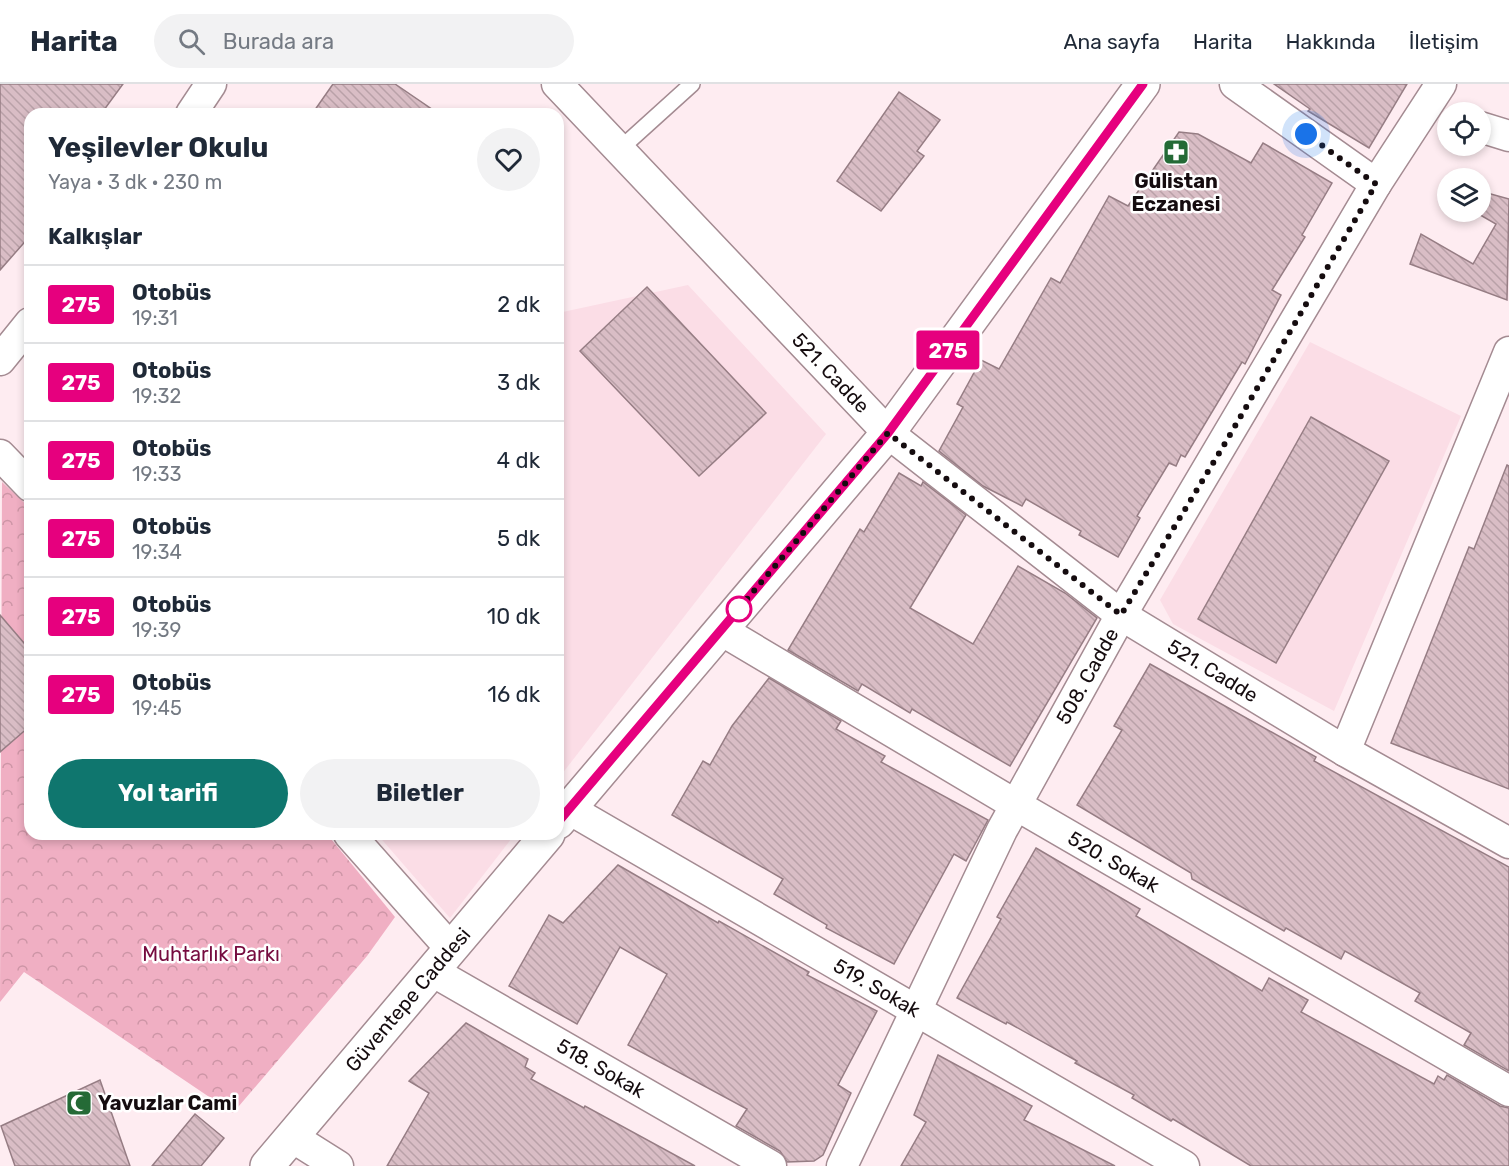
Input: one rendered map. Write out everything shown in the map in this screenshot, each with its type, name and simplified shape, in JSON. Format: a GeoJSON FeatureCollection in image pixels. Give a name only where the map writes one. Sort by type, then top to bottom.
{"type":"FeatureCollection","features":[{"type":"Feature","properties":{"kind":"street"},"geometry":{"type":"LineString","coordinates":[[195,108],[211,84]]}},
{"type":"Feature","properties":{"kind":"street","name":"521. Cadde"},"geometry":{"type":"LineString","coordinates":[[557,84],[888,433],[1121,615],[1345,751],[1509,843]]}},
{"type":"Feature","properties":{"kind":"street"},"geometry":{"type":"LineString","coordinates":[[564,815],[888,433],[1143,84]]}},
{"type":"Feature","properties":{"kind":"street"},"geometry":{"type":"LineString","coordinates":[[1235,84],[1376,184]]}},
{"type":"Feature","properties":{"kind":"street","name":"508. Cadde"},"geometry":{"type":"LineString","coordinates":[[842,1166],[1016,806],[1121,615],[1224,445],[1376,184],[1436,112],[1441,84]]}},
{"type":"Feature","properties":{"kind":"street"},"geometry":{"type":"LineString","coordinates":[[1491,130],[1509,136]]}},
{"type":"Feature","properties":{"kind":"street"},"geometry":{"type":"LineString","coordinates":[[0,360],[24,330]]}},
{"type":"Feature","properties":{"kind":"street"},"geometry":{"type":"LineString","coordinates":[[1345,751],[1509,352]]}},
{"type":"Feature","properties":{"kind":"street"},"geometry":{"type":"LineString","coordinates":[[0,455],[24,480]]}},
{"type":"Feature","properties":{"kind":"street","name":"520. Sokak"},"geometry":{"type":"LineString","coordinates":[[721,630],[1016,806],[1509,1091]]}},
{"type":"Feature","properties":{"kind":"street","name":"519. Sokak"},"geometry":{"type":"LineString","coordinates":[[564,817],[915,1012],[1184,1166]]}},
{"type":"Feature","properties":{"kind":"street","name":"518. Sokak"},"geometry":{"type":"LineString","coordinates":[[353,840],[441,960],[771,1166]]}},
{"type":"Feature","properties":{"kind":"street","name":"Güventepe Caddesi"},"geometry":{"type":"LineString","coordinates":[[267,1166],[543,840]]}},
{"type":"Feature","properties":{"kind":"street"},"geometry":{"type":"LineString","coordinates":[[292,1137],[338,1166]]}},
{"type":"Feature","properties":{"kind":"lane"},"geometry":{"type":"LineString","coordinates":[[619,150],[692,84]]}},
{"type":"Feature","properties":{"kind":"shaded area"},"geometry":{"type":"Polygon","coordinates":[[[688,285],[826,434],[564,771],[564,312],[688,285]]]}},
{"type":"Feature","properties":{"kind":"shaded area"},"geometry":{"type":"Polygon","coordinates":[[[1310,342],[1461,416],[1334,711],[1173,624],[1160,600],[1310,342]]]}},
{"type":"Feature","properties":{"kind":"shaded area"},"geometry":{"type":"Polygon","coordinates":[[[382,840],[510,840],[450,918],[382,840]]]}},
{"type":"Feature","properties":{"kind":"green space","name":"Muhtarlık Parkı"},"geometry":{"type":"Polygon","coordinates":[[[2,482],[24,502],[24,840],[332,840],[395,917],[367,956],[233,1113],[24,972],[0,1002],[2,482]]]}},
{"type":"Feature","properties":{"kind":"building"},"geometry":{"type":"Polygon","coordinates":[[[0,84],[123,84],[105,108],[24,108],[24,243],[0,270],[0,84]]]}},
{"type":"Feature","properties":{"kind":"building"},"geometry":{"type":"Polygon","coordinates":[[[333,84],[395,84],[430,108],[316,108],[333,84]]]}},
{"type":"Feature","properties":{"kind":"building"},"geometry":{"type":"Polygon","coordinates":[[[1274,84],[1407,84],[1369,148],[1308,111],[1310,109],[1274,84]]]}},
{"type":"Feature","properties":{"kind":"building"},"geometry":{"type":"Polygon","coordinates":[[[899,92],[940,120],[917,151],[924,156],[881,211],[837,181],[899,92]]]}},
{"type":"Feature","properties":{"kind":"building"},"geometry":{"type":"Polygon","coordinates":[[[1179,132],[1198,134],[1251,163],[1263,143],[1332,183],[1302,235],[1305,237],[1272,290],[1281,295],[1245,364],[1242,362],[1185,457],[1181,455],[1176,466],[1169,463],[1137,516],[1140,518],[1118,557],[1079,535],[1081,531],[1026,499],[1022,506],[983,486],[939,451],[963,407],[957,404],[981,360],[999,369],[1051,278],[1060,283],[1109,196],[1128,206],[1179,132]]]}},
{"type":"Feature","properties":{"kind":"building"},"geometry":{"type":"Polygon","coordinates":[[[1491,194],[1509,199],[1507,300],[1410,264],[1421,234],[1473,264],[1496,224],[1491,221],[1491,194]]]}},
{"type":"Feature","properties":{"kind":"building"},"geometry":{"type":"Polygon","coordinates":[[[647,287],[766,413],[699,476],[580,351],[647,287]]]}},
{"type":"Feature","properties":{"kind":"building"},"geometry":{"type":"Polygon","coordinates":[[[1311,417],[1389,461],[1276,663],[1198,619],[1311,417]]]}},
{"type":"Feature","properties":{"kind":"building"},"geometry":{"type":"Polygon","coordinates":[[[1507,465],[1509,466],[1509,789],[1391,743],[1469,547],[1474,549],[1507,465]]]}},
{"type":"Feature","properties":{"kind":"building"},"geometry":{"type":"Polygon","coordinates":[[[899,473],[921,486],[923,482],[966,515],[910,608],[973,644],[1018,566],[1065,593],[1097,618],[1010,766],[912,709],[910,713],[862,684],[858,691],[788,650],[860,529],[864,532],[899,473]]]}},
{"type":"Feature","properties":{"kind":"building"},"geometry":{"type":"Polygon","coordinates":[[[0,615],[24,643],[24,731],[0,752],[0,615]]]}},
{"type":"Feature","properties":{"kind":"building"},"geometry":{"type":"Polygon","coordinates":[[[1150,664],[1316,757],[1314,761],[1509,867],[1509,1071],[1464,1045],[1471,1033],[1415,1001],[1420,993],[1345,951],[1341,959],[1286,928],[1284,931],[1192,879],[1191,873],[1077,805],[1122,730],[1114,726],[1150,664]]]}},
{"type":"Feature","properties":{"kind":"building"},"geometry":{"type":"Polygon","coordinates":[[[769,678],[841,721],[836,729],[885,756],[881,762],[988,820],[966,861],[954,854],[894,964],[826,928],[827,925],[774,894],[783,879],[672,815],[703,761],[710,765],[732,726],[769,678]]]}},
{"type":"Feature","properties":{"kind":"building"},"geometry":{"type":"Polygon","coordinates":[[[1036,848],[1140,909],[1136,916],[1262,991],[1269,978],[1308,1000],[1301,1012],[1434,1084],[1438,1076],[1444,1080],[1447,1075],[1500,1106],[1509,1108],[1509,1166],[1251,1166],[1173,1119],[1171,1121],[1132,1098],[1134,1095],[1075,1063],[1077,1061],[1007,1022],[1006,1024],[957,998],[1001,919],[997,917],[1036,848]]]}},
{"type":"Feature","properties":{"kind":"building"},"geometry":{"type":"Polygon","coordinates":[[[618,865],[809,972],[807,975],[877,1011],[838,1085],[851,1093],[823,1155],[814,1161],[787,1162],[780,1151],[736,1126],[747,1109],[628,1045],[667,974],[620,947],[577,1024],[509,986],[549,915],[563,923],[618,865]]]}},
{"type":"Feature","properties":{"kind":"building"},"geometry":{"type":"Polygon","coordinates":[[[466,1023],[528,1059],[525,1067],[535,1073],[531,1079],[695,1166],[387,1166],[429,1093],[409,1081],[466,1023]]]}},
{"type":"Feature","properties":{"kind":"building"},"geometry":{"type":"Polygon","coordinates":[[[938,1055],[1032,1106],[1024,1120],[1115,1166],[901,1166],[926,1122],[914,1115],[938,1055]]]}},
{"type":"Feature","properties":{"kind":"building","name":"Yavuzlar Cami"},"geometry":{"type":"Polygon","coordinates":[[[100,1080],[130,1166],[15,1166],[1,1126],[100,1080]]]}},
{"type":"Feature","properties":{"kind":"building"},"geometry":{"type":"Polygon","coordinates":[[[195,1114],[224,1138],[201,1166],[152,1166],[195,1114]]]}},
{"type":"Feature","properties":{"kind":"bus line","name":"275"},"geometry":{"type":"LineString","coordinates":[[564,815],[888,433],[1143,84]]}},
{"type":"Feature","properties":{"kind":"place","name":"Gülistan Eczanesi"},"geometry":{"type":"Point","coordinates":[1176,152]}},
{"type":"Feature","properties":{"kind":"place","name":"Yavuzlar Cami"},"geometry":{"type":"Point","coordinates":[79,1103]}},
{"type":"Feature","properties":{"kind":"route"},"geometry":{"type":"LineString","coordinates":[[739,609],[736,612],[888,433],[1121,615],[1224,445],[1376,184],[1306,134]]}}]}
